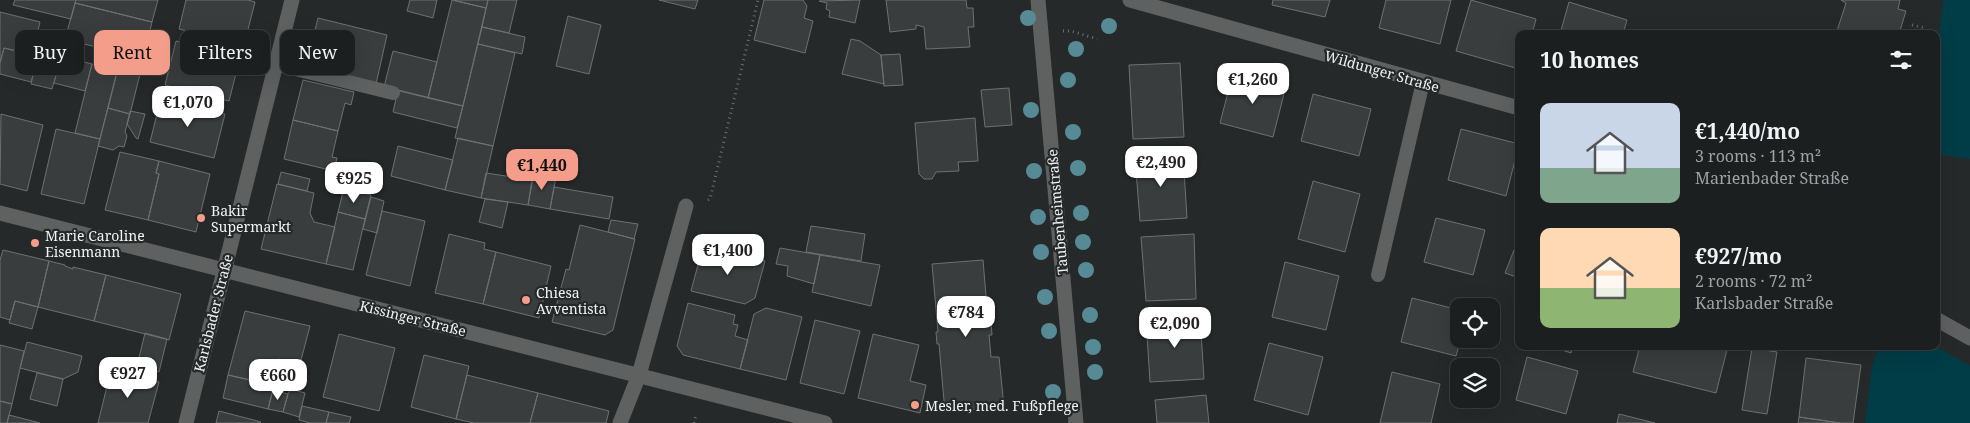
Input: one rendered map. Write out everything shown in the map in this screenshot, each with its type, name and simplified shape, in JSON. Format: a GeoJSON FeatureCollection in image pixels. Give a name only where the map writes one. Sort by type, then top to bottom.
{"type":"FeatureCollection","features":[{"type":"Feature","properties":{"kind":"street","name":"Karlsbader Straße"},"geometry":{"type":"LineString","coordinates":[[186,423],[292,0]]}},
{"type":"Feature","properties":{"kind":"street","name":"Taubenheimstraße"},"geometry":{"type":"LineString","coordinates":[[1038,0],[1076,423]]}},
{"type":"Feature","properties":{"kind":"street","name":"Wildunger Straße"},"geometry":{"type":"LineString","coordinates":[[1130,0],[1515,107]]}},
{"type":"Feature","properties":{"kind":"street"},"geometry":{"type":"LineString","coordinates":[[620,423],[639,375],[686,206]]}},
{"type":"Feature","properties":{"kind":"street","name":"Kissinger Straße"},"geometry":{"type":"LineString","coordinates":[[0,213],[825,423]]}},
{"type":"Feature","properties":{"kind":"street"},"geometry":{"type":"LineString","coordinates":[[1940,321],[1970,338]]}},
{"type":"Feature","properties":{"kind":"lane"},"geometry":{"type":"LineString","coordinates":[[275,64],[392,93]]}},
{"type":"Feature","properties":{"kind":"lane"},"geometry":{"type":"LineString","coordinates":[[1378,275],[1423,82]]}},
{"type":"Feature","properties":{"kind":"path"},"geometry":{"type":"LineString","coordinates":[[686,206],[710,199],[758,0]]}},
{"type":"Feature","properties":{"kind":"path"},"geometry":{"type":"LineString","coordinates":[[1912,25],[1925,28],[1925,30]]}},
{"type":"Feature","properties":{"kind":"shaded area"},"geometry":{"type":"Polygon","coordinates":[[[1943,0],[1970,0],[1970,159],[1940,155],[1940,30],[1943,0]]]}},
{"type":"Feature","properties":{"kind":"shaded area"},"geometry":{"type":"Polygon","coordinates":[[[1940,349],[1970,366],[1970,423],[1865,423],[1872,367],[1878,350],[1940,349]]]}},
{"type":"Feature","properties":{"kind":"building"},"geometry":{"type":"Polygon","coordinates":[[[15,0],[76,0],[71,19],[13,5],[15,0]]]}},
{"type":"Feature","properties":{"kind":"building"},"geometry":{"type":"Polygon","coordinates":[[[76,0],[158,0],[152,22],[75,3],[76,0]]]}},
{"type":"Feature","properties":{"kind":"building"},"geometry":{"type":"Polygon","coordinates":[[[186,0],[248,0],[255,2],[248,30],[179,29],[186,0]]]}},
{"type":"Feature","properties":{"kind":"building"},"geometry":{"type":"Polygon","coordinates":[[[410,0],[437,0],[433,18],[407,11],[410,0]]]}},
{"type":"Feature","properties":{"kind":"building"},"geometry":{"type":"Polygon","coordinates":[[[452,0],[486,8],[463,106],[428,98],[452,0]]]}},
{"type":"Feature","properties":{"kind":"building"},"geometry":{"type":"Polygon","coordinates":[[[453,0],[488,0],[486,8],[453,0]]]}},
{"type":"Feature","properties":{"kind":"building"},"geometry":{"type":"Polygon","coordinates":[[[488,0],[517,0],[509,33],[482,27],[488,0]]]}},
{"type":"Feature","properties":{"kind":"building"},"geometry":{"type":"Polygon","coordinates":[[[659,0],[698,0],[695,9],[659,0]]]}},
{"type":"Feature","properties":{"kind":"building"},"geometry":{"type":"Polygon","coordinates":[[[764,0],[803,0],[807,6],[804,18],[813,21],[805,53],[754,40],[764,0]]]}},
{"type":"Feature","properties":{"kind":"building"},"geometry":{"type":"Polygon","coordinates":[[[860,0],[855,23],[829,17],[830,11],[826,9],[827,3],[819,1],[860,0]]]}},
{"type":"Feature","properties":{"kind":"building"},"geometry":{"type":"Polygon","coordinates":[[[886,0],[966,0],[967,8],[973,8],[974,27],[968,27],[970,47],[926,49],[924,27],[916,25],[916,29],[890,32],[886,0]]]}},
{"type":"Feature","properties":{"kind":"building"},"geometry":{"type":"Polygon","coordinates":[[[1273,0],[1330,0],[1325,17],[1272,5],[1273,0]]]}},
{"type":"Feature","properties":{"kind":"building"},"geometry":{"type":"Polygon","coordinates":[[[1386,0],[1451,0],[1440,44],[1379,28],[1386,0]]]}},
{"type":"Feature","properties":{"kind":"building"},"geometry":{"type":"Polygon","coordinates":[[[1471,0],[1536,19],[1533,30],[1515,30],[1515,68],[1456,51],[1471,0]]]}},
{"type":"Feature","properties":{"kind":"building"},"geometry":{"type":"Polygon","coordinates":[[[1841,0],[1900,0],[1898,9],[1906,11],[1900,30],[1837,30],[1846,3],[1841,0]]]}},
{"type":"Feature","properties":{"kind":"building"},"geometry":{"type":"Polygon","coordinates":[[[1569,2],[1627,20],[1624,30],[1561,30],[1569,2]]]}},
{"type":"Feature","properties":{"kind":"building"},"geometry":{"type":"Polygon","coordinates":[[[75,3],[152,22],[150,30],[94,30],[94,46],[84,44],[84,30],[68,30],[75,3]]]}},
{"type":"Feature","properties":{"kind":"building"},"geometry":{"type":"Polygon","coordinates":[[[0,12],[40,22],[38,30],[15,30],[15,51],[4,48],[0,63],[0,12]]]}},
{"type":"Feature","properties":{"kind":"building"},"geometry":{"type":"Polygon","coordinates":[[[568,16],[601,25],[589,74],[556,66],[568,16]]]}},
{"type":"Feature","properties":{"kind":"building"},"geometry":{"type":"Polygon","coordinates":[[[318,18],[387,35],[376,84],[341,75],[355,75],[355,30],[315,30],[318,18]]]}},
{"type":"Feature","properties":{"kind":"building"},"geometry":{"type":"Polygon","coordinates":[[[482,27],[525,37],[522,54],[478,44],[482,27]]]}},
{"type":"Feature","properties":{"kind":"building"},"geometry":{"type":"Polygon","coordinates":[[[851,39],[860,41],[881,55],[884,84],[842,74],[851,39]]]}},
{"type":"Feature","properties":{"kind":"building"},"geometry":{"type":"Polygon","coordinates":[[[176,41],[180,42],[180,75],[236,75],[229,101],[165,85],[168,75],[170,75],[170,65],[176,41]]]}},
{"type":"Feature","properties":{"kind":"building"},"geometry":{"type":"Polygon","coordinates":[[[478,44],[515,53],[493,146],[455,138],[478,44]]]}},
{"type":"Feature","properties":{"kind":"building"},"geometry":{"type":"Polygon","coordinates":[[[4,48],[15,51],[15,75],[33,75],[31,82],[0,74],[0,63],[4,48]]]}},
{"type":"Feature","properties":{"kind":"building"},"geometry":{"type":"Polygon","coordinates":[[[393,51],[437,62],[428,98],[384,87],[393,51]]]}},
{"type":"Feature","properties":{"kind":"building"},"geometry":{"type":"Polygon","coordinates":[[[900,54],[903,85],[884,86],[881,55],[900,54]]]}},
{"type":"Feature","properties":{"kind":"building"},"geometry":{"type":"Polygon","coordinates":[[[84,62],[92,64],[85,91],[54,83],[56,75],[84,75],[84,62]]]}},
{"type":"Feature","properties":{"kind":"building"},"geometry":{"type":"Polygon","coordinates":[[[1180,63],[1184,137],[1133,139],[1129,65],[1180,63]]]}},
{"type":"Feature","properties":{"kind":"building"},"geometry":{"type":"Polygon","coordinates":[[[92,64],[94,65],[94,75],[116,75],[100,139],[75,133],[92,64]]]}},
{"type":"Feature","properties":{"kind":"building"},"geometry":{"type":"Polygon","coordinates":[[[1233,73],[1286,86],[1273,137],[1220,123],[1233,73]]]}},
{"type":"Feature","properties":{"kind":"building"},"geometry":{"type":"Polygon","coordinates":[[[33,75],[56,75],[52,89],[31,84],[33,75]]]}},
{"type":"Feature","properties":{"kind":"building"},"geometry":{"type":"Polygon","coordinates":[[[116,75],[140,75],[130,114],[108,108],[116,75]]]}},
{"type":"Feature","properties":{"kind":"building"},"geometry":{"type":"Polygon","coordinates":[[[303,80],[354,92],[351,105],[345,103],[338,131],[293,120],[303,80]]]}},
{"type":"Feature","properties":{"kind":"building"},"geometry":{"type":"Polygon","coordinates":[[[1009,88],[1012,125],[985,127],[981,90],[1009,88]]]}},
{"type":"Feature","properties":{"kind":"building"},"geometry":{"type":"Polygon","coordinates":[[[398,90],[463,106],[457,128],[393,112],[398,90]]]}},
{"type":"Feature","properties":{"kind":"building"},"geometry":{"type":"Polygon","coordinates":[[[1313,94],[1371,109],[1359,156],[1301,141],[1313,94]]]}},
{"type":"Feature","properties":{"kind":"building"},"geometry":{"type":"Polygon","coordinates":[[[161,98],[225,114],[214,158],[150,142],[161,98]]]}},
{"type":"Feature","properties":{"kind":"building"},"geometry":{"type":"Polygon","coordinates":[[[108,108],[130,114],[125,132],[127,136],[124,147],[119,146],[113,150],[98,146],[108,108]]]}},
{"type":"Feature","properties":{"kind":"building"},"geometry":{"type":"Polygon","coordinates":[[[130,111],[145,114],[138,139],[127,124],[130,111]]]}},
{"type":"Feature","properties":{"kind":"building"},"geometry":{"type":"Polygon","coordinates":[[[1,114],[43,125],[27,191],[0,184],[1,114]]]}},
{"type":"Feature","properties":{"kind":"building"},"geometry":{"type":"Polygon","coordinates":[[[975,118],[978,161],[958,162],[959,171],[936,172],[932,179],[924,179],[919,174],[915,123],[975,118]]]}},
{"type":"Feature","properties":{"kind":"building"},"geometry":{"type":"Polygon","coordinates":[[[293,120],[338,131],[332,157],[337,158],[334,171],[284,159],[293,120]]]}},
{"type":"Feature","properties":{"kind":"building"},"geometry":{"type":"Polygon","coordinates":[[[56,129],[100,139],[84,204],[41,194],[56,129]]]}},
{"type":"Feature","properties":{"kind":"building"},"geometry":{"type":"Polygon","coordinates":[[[1461,129],[1515,143],[1515,160],[1506,196],[1448,180],[1461,129]]]}},
{"type":"Feature","properties":{"kind":"building"},"geometry":{"type":"Polygon","coordinates":[[[458,138],[493,146],[481,198],[445,190],[458,138]]]}},
{"type":"Feature","properties":{"kind":"building"},"geometry":{"type":"Polygon","coordinates":[[[398,146],[453,160],[445,190],[391,176],[398,146]]]}},
{"type":"Feature","properties":{"kind":"building"},"geometry":{"type":"Polygon","coordinates":[[[120,152],[159,161],[156,173],[159,174],[148,220],[105,210],[120,152]]]}},
{"type":"Feature","properties":{"kind":"building"},"geometry":{"type":"Polygon","coordinates":[[[1183,155],[1187,218],[1140,221],[1135,158],[1183,155]]]}},
{"type":"Feature","properties":{"kind":"building"},"geometry":{"type":"Polygon","coordinates":[[[159,161],[210,174],[196,232],[148,220],[159,174],[156,173],[159,161]]]}},
{"type":"Feature","properties":{"kind":"building"},"geometry":{"type":"Polygon","coordinates":[[[281,172],[310,179],[307,191],[278,184],[281,172]]]}},
{"type":"Feature","properties":{"kind":"building"},"geometry":{"type":"Polygon","coordinates":[[[486,173],[532,180],[528,205],[481,198],[486,173]]]}},
{"type":"Feature","properties":{"kind":"building"},"geometry":{"type":"Polygon","coordinates":[[[534,173],[556,177],[550,209],[528,205],[534,173]]]}},
{"type":"Feature","properties":{"kind":"building"},"geometry":{"type":"Polygon","coordinates":[[[1313,181],[1360,194],[1345,252],[1298,239],[1313,181]]]}},
{"type":"Feature","properties":{"kind":"building"},"geometry":{"type":"Polygon","coordinates":[[[277,184],[314,193],[310,213],[314,222],[335,227],[326,264],[261,249],[277,184]]]}},
{"type":"Feature","properties":{"kind":"building"},"geometry":{"type":"Polygon","coordinates":[[[554,187],[613,197],[609,219],[550,209],[554,187]]]}},
{"type":"Feature","properties":{"kind":"building"},"geometry":{"type":"Polygon","coordinates":[[[344,188],[371,195],[365,219],[338,212],[344,188]]]}},
{"type":"Feature","properties":{"kind":"building"},"geometry":{"type":"Polygon","coordinates":[[[371,197],[384,201],[377,233],[363,229],[371,197]]]}},
{"type":"Feature","properties":{"kind":"building"},"geometry":{"type":"Polygon","coordinates":[[[485,199],[508,202],[502,228],[479,222],[485,199]]]}},
{"type":"Feature","properties":{"kind":"building"},"geometry":{"type":"Polygon","coordinates":[[[382,211],[425,221],[410,286],[366,275],[382,211]]]}},
{"type":"Feature","properties":{"kind":"building"},"geometry":{"type":"Polygon","coordinates":[[[338,212],[365,219],[353,270],[326,264],[338,212]]]}},
{"type":"Feature","properties":{"kind":"building"},"geometry":{"type":"Polygon","coordinates":[[[1436,218],[1485,230],[1473,275],[1424,262],[1436,218]]]}},
{"type":"Feature","properties":{"kind":"building"},"geometry":{"type":"Polygon","coordinates":[[[611,220],[638,224],[634,239],[608,232],[611,220]]]}},
{"type":"Feature","properties":{"kind":"building"},"geometry":{"type":"Polygon","coordinates":[[[580,225],[635,239],[613,330],[605,335],[552,322],[566,269],[569,270],[580,225]]]}},
{"type":"Feature","properties":{"kind":"building"},"geometry":{"type":"Polygon","coordinates":[[[811,226],[865,234],[861,261],[806,252],[811,226]]]}},
{"type":"Feature","properties":{"kind":"building"},"geometry":{"type":"Polygon","coordinates":[[[449,234],[485,243],[484,249],[496,252],[483,304],[435,293],[449,234]]]}},
{"type":"Feature","properties":{"kind":"building"},"geometry":{"type":"Polygon","coordinates":[[[1194,234],[1196,299],[1146,301],[1141,237],[1194,234]]]}},
{"type":"Feature","properties":{"kind":"building"},"geometry":{"type":"Polygon","coordinates":[[[703,246],[765,261],[755,298],[745,304],[691,291],[703,246]]]}},
{"type":"Feature","properties":{"kind":"building"},"geometry":{"type":"Polygon","coordinates":[[[780,248],[820,255],[814,284],[787,276],[788,266],[776,264],[780,248]]]}},
{"type":"Feature","properties":{"kind":"building"},"geometry":{"type":"Polygon","coordinates":[[[3,250],[49,261],[38,307],[15,301],[10,320],[0,317],[0,260],[3,250]]]}},
{"type":"Feature","properties":{"kind":"building"},"geometry":{"type":"Polygon","coordinates":[[[1514,250],[1515,250],[1515,277],[1505,273],[1514,250]]]}},
{"type":"Feature","properties":{"kind":"building"},"geometry":{"type":"Polygon","coordinates":[[[496,252],[551,266],[539,318],[483,304],[496,252]]]}},
{"type":"Feature","properties":{"kind":"building"},"geometry":{"type":"Polygon","coordinates":[[[820,255],[880,265],[871,306],[812,292],[820,255]]]}},
{"type":"Feature","properties":{"kind":"building"},"geometry":{"type":"Polygon","coordinates":[[[983,260],[987,308],[990,308],[992,335],[989,335],[991,357],[999,357],[1004,407],[945,412],[939,344],[937,344],[936,332],[938,332],[932,264],[983,260]]]}},
{"type":"Feature","properties":{"kind":"building"},"geometry":{"type":"Polygon","coordinates":[[[49,261],[73,269],[73,267],[106,275],[94,321],[38,307],[49,261]]]}},
{"type":"Feature","properties":{"kind":"building"},"geometry":{"type":"Polygon","coordinates":[[[1285,262],[1339,276],[1326,330],[1272,317],[1285,262]]]}},
{"type":"Feature","properties":{"kind":"building"},"geometry":{"type":"Polygon","coordinates":[[[106,275],[181,294],[169,340],[94,321],[106,275]]]}},
{"type":"Feature","properties":{"kind":"building"},"geometry":{"type":"Polygon","coordinates":[[[1412,298],[1450,308],[1450,348],[1458,348],[1456,356],[1401,342],[1412,298]]]}},
{"type":"Feature","properties":{"kind":"building"},"geometry":{"type":"Polygon","coordinates":[[[15,301],[38,307],[32,329],[9,323],[15,301]]]}},
{"type":"Feature","properties":{"kind":"building"},"geometry":{"type":"Polygon","coordinates":[[[688,303],[735,315],[733,324],[738,325],[735,336],[748,340],[740,369],[683,355],[677,346],[688,303]]]}},
{"type":"Feature","properties":{"kind":"building"},"geometry":{"type":"Polygon","coordinates":[[[766,308],[802,317],[786,380],[740,369],[754,314],[766,308]]]}},
{"type":"Feature","properties":{"kind":"building"},"geometry":{"type":"Polygon","coordinates":[[[245,311],[310,326],[300,364],[279,359],[271,364],[266,384],[228,375],[245,311]]]}},
{"type":"Feature","properties":{"kind":"building"},"geometry":{"type":"Polygon","coordinates":[[[1200,316],[1204,379],[1150,382],[1146,319],[1200,316]]]}},
{"type":"Feature","properties":{"kind":"building"},"geometry":{"type":"Polygon","coordinates":[[[815,320],[860,331],[844,394],[800,383],[815,320]]]}},
{"type":"Feature","properties":{"kind":"building"},"geometry":{"type":"Polygon","coordinates":[[[145,333],[167,339],[159,372],[137,366],[145,333]]]}},
{"type":"Feature","properties":{"kind":"building"},"geometry":{"type":"Polygon","coordinates":[[[339,334],[395,348],[379,411],[323,397],[339,334]]]}},
{"type":"Feature","properties":{"kind":"building"},"geometry":{"type":"Polygon","coordinates":[[[873,334],[919,345],[910,381],[926,385],[920,413],[858,398],[873,334]]]}},
{"type":"Feature","properties":{"kind":"building"},"geometry":{"type":"Polygon","coordinates":[[[27,342],[82,356],[78,372],[63,379],[20,368],[27,342]]]}},
{"type":"Feature","properties":{"kind":"building"},"geometry":{"type":"Polygon","coordinates":[[[1269,343],[1323,357],[1308,415],[1254,400],[1269,343]]]}},
{"type":"Feature","properties":{"kind":"building"},"geometry":{"type":"Polygon","coordinates":[[[0,345],[24,351],[12,404],[0,401],[0,345]]]}},
{"type":"Feature","properties":{"kind":"building"},"geometry":{"type":"Polygon","coordinates":[[[1639,350],[1727,350],[1716,393],[1633,372],[1639,350]]]}},
{"type":"Feature","properties":{"kind":"building"},"geometry":{"type":"Polygon","coordinates":[[[1752,350],[1777,352],[1767,414],[1742,410],[1752,350]]]}},
{"type":"Feature","properties":{"kind":"building"},"geometry":{"type":"Polygon","coordinates":[[[424,355],[469,366],[456,419],[411,407],[424,355]]]}},
{"type":"Feature","properties":{"kind":"building"},"geometry":{"type":"Polygon","coordinates":[[[1527,357],[1578,371],[1566,414],[1516,400],[1527,357]]]}},
{"type":"Feature","properties":{"kind":"building"},"geometry":{"type":"Polygon","coordinates":[[[1806,358],[1861,365],[1853,423],[1799,417],[1806,358]]]}},
{"type":"Feature","properties":{"kind":"building"},"geometry":{"type":"Polygon","coordinates":[[[111,370],[159,382],[148,423],[98,423],[111,370]]]}},
{"type":"Feature","properties":{"kind":"building"},"geometry":{"type":"Polygon","coordinates":[[[1392,372],[1440,384],[1431,423],[1380,423],[1392,372]]]}},
{"type":"Feature","properties":{"kind":"building"},"geometry":{"type":"Polygon","coordinates":[[[37,373],[63,379],[57,406],[30,399],[37,373]]]}},
{"type":"Feature","properties":{"kind":"building"},"geometry":{"type":"Polygon","coordinates":[[[228,375],[274,385],[268,409],[223,398],[228,375]]]}},
{"type":"Feature","properties":{"kind":"building"},"geometry":{"type":"Polygon","coordinates":[[[467,375],[538,393],[530,423],[474,423],[456,419],[467,375]]]}},
{"type":"Feature","properties":{"kind":"building"},"geometry":{"type":"Polygon","coordinates":[[[291,389],[305,393],[299,417],[283,412],[291,389]]]}},
{"type":"Feature","properties":{"kind":"building"},"geometry":{"type":"Polygon","coordinates":[[[273,390],[288,394],[283,412],[268,409],[273,390]]]}},
{"type":"Feature","properties":{"kind":"building"},"geometry":{"type":"Polygon","coordinates":[[[538,393],[609,411],[606,423],[530,423],[538,393]]]}},
{"type":"Feature","properties":{"kind":"building"},"geometry":{"type":"Polygon","coordinates":[[[1206,395],[1209,423],[1157,423],[1155,400],[1206,395]]]}},
{"type":"Feature","properties":{"kind":"building"},"geometry":{"type":"Polygon","coordinates":[[[0,401],[12,404],[7,423],[0,423],[0,401]]]}},
{"type":"Feature","properties":{"kind":"building"},"geometry":{"type":"Polygon","coordinates":[[[302,406],[329,412],[326,423],[310,423],[299,420],[302,406]]]}},
{"type":"Feature","properties":{"kind":"building"},"geometry":{"type":"Polygon","coordinates":[[[219,411],[261,422],[216,423],[219,411]]]}},
{"type":"Feature","properties":{"kind":"building"},"geometry":{"type":"Polygon","coordinates":[[[329,412],[351,417],[349,423],[326,423],[329,412]]]}},
{"type":"Feature","properties":{"kind":"building"},"geometry":{"type":"Polygon","coordinates":[[[1619,414],[1655,423],[1617,423],[1619,414]]]}},
{"type":"Feature","properties":{"kind":"building"},"geometry":{"type":"Polygon","coordinates":[[[9,415],[40,423],[7,423],[9,415]]]}},
{"type":"Feature","properties":{"kind":"building"},"geometry":{"type":"Polygon","coordinates":[[[1799,417],[1840,423],[1798,423],[1799,417]]]}},
{"type":"Feature","properties":{"kind":"place","name":"Bakir Supermarkt"},"geometry":{"type":"Point","coordinates":[201,218]}},
{"type":"Feature","properties":{"kind":"place","name":"Marie Caroline Eisenmann"},"geometry":{"type":"Point","coordinates":[35,243]}},
{"type":"Feature","properties":{"kind":"place","name":"Chiesa Avventista"},"geometry":{"type":"Point","coordinates":[526,300]}},
{"type":"Feature","properties":{"kind":"place","name":"Mesler, med. Fußpflege"},"geometry":{"type":"Point","coordinates":[915,405]}}]}
